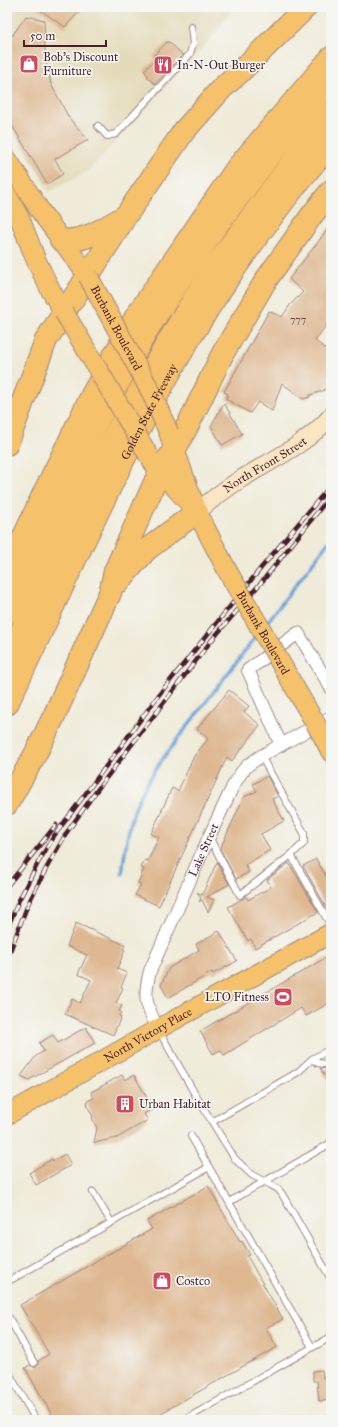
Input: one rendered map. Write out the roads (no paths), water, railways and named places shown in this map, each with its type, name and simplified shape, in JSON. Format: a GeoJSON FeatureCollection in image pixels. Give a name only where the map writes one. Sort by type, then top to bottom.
{"type":"FeatureCollection","features":[{"type":"Feature","properties":{"kind":"highway"},"geometry":{"type":"LineString","coordinates":[[7,444],[46,340],[125,217],[184,131],[222,88],[306,7]]}},
{"type":"Feature","properties":{"kind":"highway"},"geometry":{"type":"LineString","coordinates":[[7,574],[43,495],[92,395],[138,315],[237,168],[331,58]]}},
{"type":"Feature","properties":{"kind":"highway"},"geometry":{"type":"LineString","coordinates":[[7,613],[92,430],[149,327],[184,273],[244,189],[309,106],[331,82]]}},
{"type":"Feature","properties":{"kind":"highway"},"geometry":{"type":"LineString","coordinates":[[7,661],[109,445],[168,340],[210,274],[311,138],[331,114]]}},
{"type":"Feature","properties":{"kind":"highway","name":"Golden State Freeway"},"geometry":{"type":"LineString","coordinates":[[7,704],[123,459],[171,371],[246,253],[282,203],[331,142]]}},
{"type":"Feature","properties":{"kind":"highway"},"geometry":{"type":"LineString","coordinates":[[7,804],[42,740],[110,593],[115,571],[160,471],[189,423],[223,353],[266,280],[331,191]]}},
{"type":"Feature","properties":{"kind":"highway"},"geometry":{"type":"LineString","coordinates":[[61,240],[72,241],[89,236],[125,217]]}},
{"type":"Feature","properties":{"kind":"highway"},"geometry":{"type":"LineString","coordinates":[[110,593],[146,550],[197,512]]}},
{"type":"Feature","properties":{"kind":"main road","name":"Burbank Boulevard"},"geometry":{"type":"LineString","coordinates":[[7,159],[41,212],[88,276],[151,392],[169,433],[197,512],[216,549],[328,746]]}},
{"type":"Feature","properties":{"kind":"main road","name":"Burbank Boulevard"},"geometry":{"type":"LineString","coordinates":[[7,195],[20,219],[36,260],[51,291],[149,456],[160,471],[197,512]]}},
{"type":"Feature","properties":{"kind":"main road","name":"North Front Street"},"geometry":{"type":"LineString","coordinates":[[197,512],[217,495],[239,480],[304,441],[331,416]]}},
{"type":"Feature","properties":{"kind":"main road","name":"North Victory Place"},"geometry":{"type":"LineString","coordinates":[[7,1114],[331,933]]}},
{"type":"Feature","properties":{"kind":"street"},"geometry":{"type":"LineString","coordinates":[[281,745],[248,670],[298,632],[331,688]]}},
{"type":"Feature","properties":{"kind":"street","name":"Lake Street"},"geometry":{"type":"LineString","coordinates":[[158,1029],[148,1010],[146,1001],[146,991],[150,971],[234,784],[248,765],[261,756],[331,717]]}},
{"type":"Feature","properties":{"kind":"lane"},"geometry":{"type":"LineString","coordinates":[[98,126],[107,136],[116,134],[190,54],[193,43],[191,28]]}},
{"type":"Feature","properties":{"kind":"lane"},"geometry":{"type":"LineString","coordinates":[[209,837],[240,895],[291,855],[304,842],[304,833],[261,756]]}},
{"type":"Feature","properties":{"kind":"lane"},"geometry":{"type":"LineString","coordinates":[[291,855],[331,926]]}},
{"type":"Feature","properties":{"kind":"lane"},"geometry":{"type":"LineString","coordinates":[[158,1029],[231,1153],[240,1165],[252,1175],[278,1189],[282,1194],[331,1279]]}},
{"type":"Feature","properties":{"kind":"lane"},"geometry":{"type":"LineString","coordinates":[[212,1122],[298,1072],[312,1059],[331,1049]]}},
{"type":"Feature","properties":{"kind":"lane"},"geometry":{"type":"LineString","coordinates":[[312,1059],[323,1065],[331,1065]]}},
{"type":"Feature","properties":{"kind":"lane"},"geometry":{"type":"LineString","coordinates":[[191,1136],[312,1347]]}},
{"type":"Feature","properties":{"kind":"lane"},"geometry":{"type":"LineString","coordinates":[[229,1202],[331,1143]]}},
{"type":"Feature","properties":{"kind":"lane"},"geometry":{"type":"LineString","coordinates":[[7,1282],[209,1167]]}},
{"type":"Feature","properties":{"kind":"lane"},"geometry":{"type":"LineString","coordinates":[[93,1192],[111,1222]]}},
{"type":"Feature","properties":{"kind":"lane"},"geometry":{"type":"LineString","coordinates":[[7,1317],[9,1318],[34,1363]]}},
{"type":"Feature","properties":{"kind":"lane"},"geometry":{"type":"LineString","coordinates":[[184,1420],[331,1337]]}},
{"type":"Feature","properties":{"kind":"lane"},"geometry":{"type":"LineString","coordinates":[[7,1370],[36,1420]]}},
{"type":"Feature","properties":{"kind":"waterway"},"geometry":{"type":"LineString","coordinates":[[265,625],[331,539]]}},
{"type":"Feature","properties":{"kind":"waterway"},"geometry":{"type":"LineString","coordinates":[[122,874],[131,822],[136,806],[153,773],[258,634]]}},
{"type":"Feature","properties":{"kind":"railway"},"geometry":{"type":"LineString","coordinates":[[7,929],[19,900],[54,836],[161,692],[261,568],[331,485]]}},
{"type":"Feature","properties":{"kind":"railway"},"geometry":{"type":"LineString","coordinates":[[7,959],[28,904],[67,832],[97,790],[211,641],[265,578],[331,495]]}},
{"type":"Feature","properties":{"kind":"railway"},"geometry":{"type":"LineString","coordinates":[[7,886],[56,825]]}},
{"type":"Feature","properties":{"kind":"place","name":"Bob's Discount Furniture"},"geometry":{"type":"Point","coordinates":[29,64]}},
{"type":"Feature","properties":{"kind":"place","name":"In-N-Out Burger"},"geometry":{"type":"Point","coordinates":[163,65]}},
{"type":"Feature","properties":{"kind":"place","name":"LTO Fitness"},"geometry":{"type":"Point","coordinates":[283,997]}},
{"type":"Feature","properties":{"kind":"place","name":"Urban Habitat"},"geometry":{"type":"Point","coordinates":[125,1104]}},
{"type":"Feature","properties":{"kind":"place","name":"Costco"},"geometry":{"type":"Point","coordinates":[162,1281]}}]}
